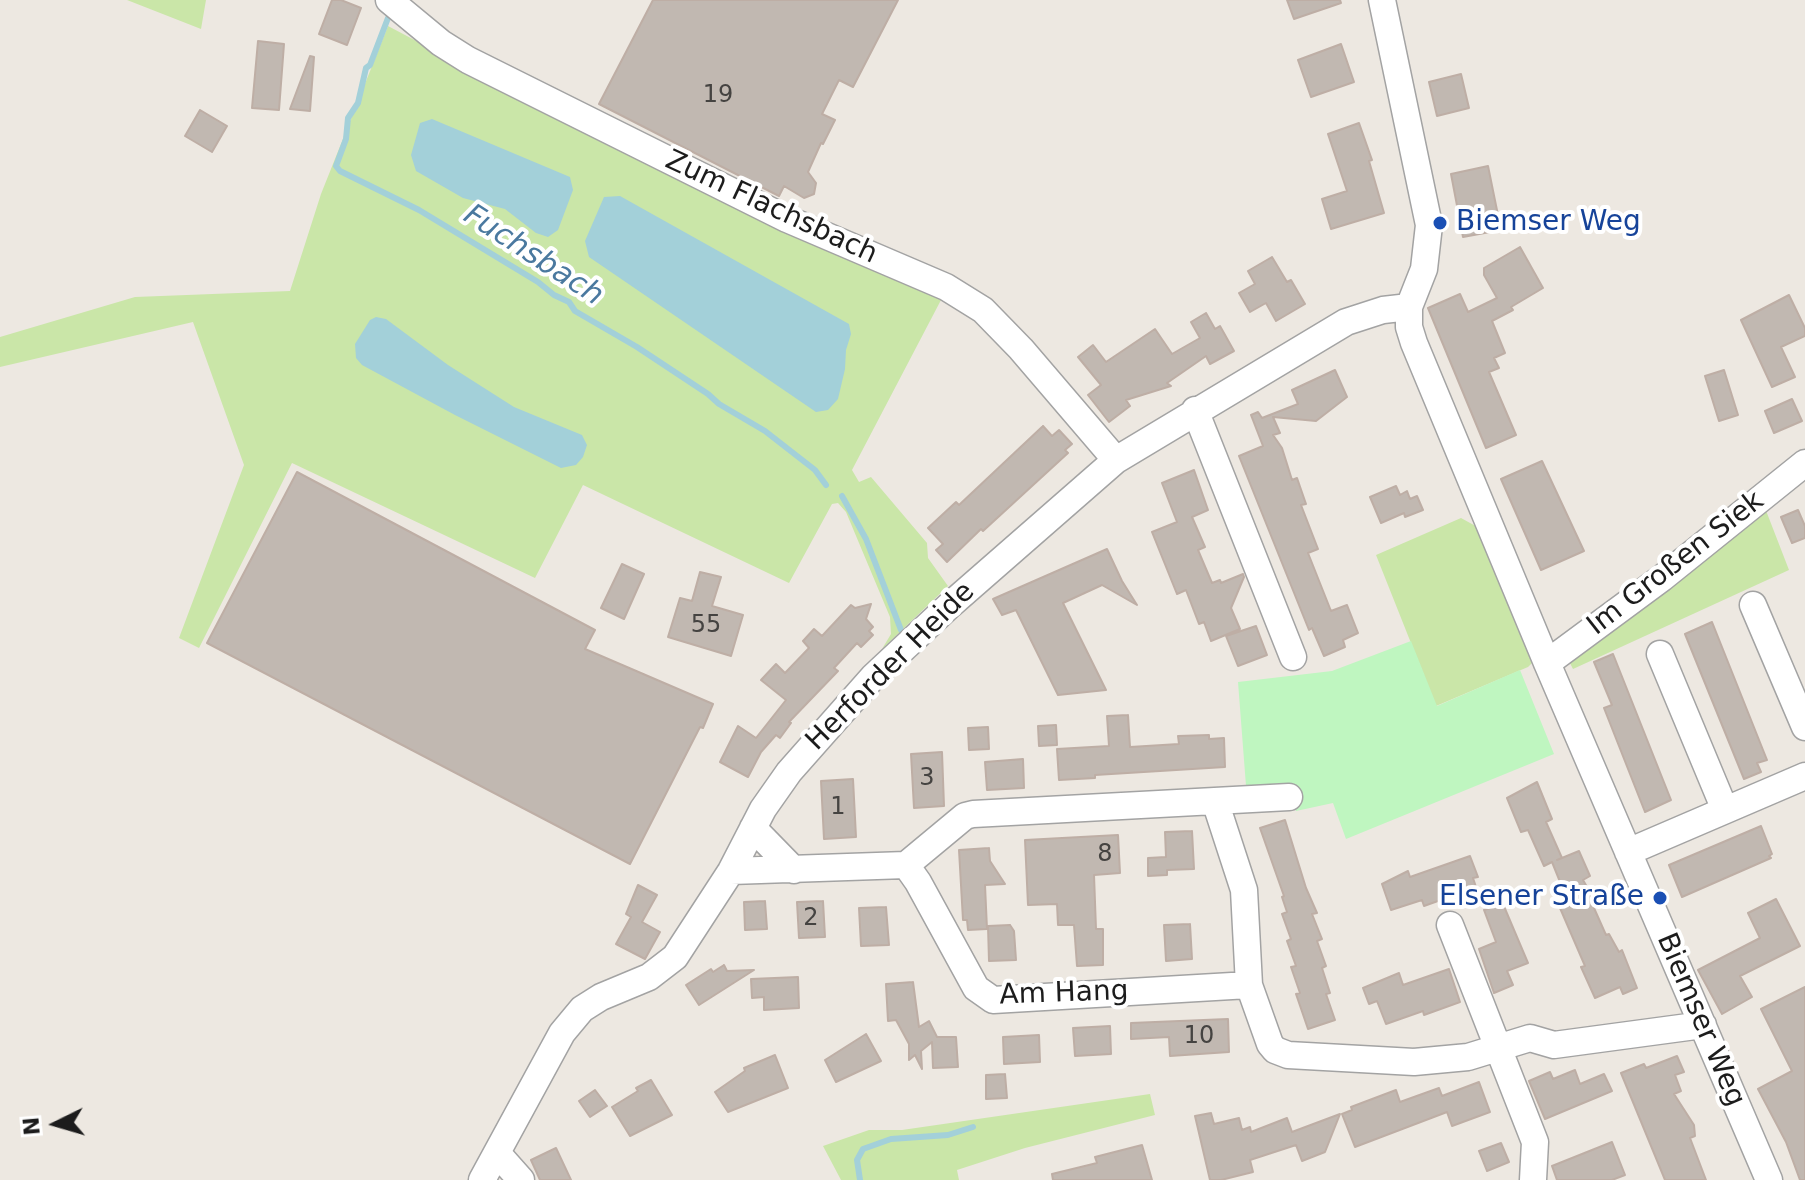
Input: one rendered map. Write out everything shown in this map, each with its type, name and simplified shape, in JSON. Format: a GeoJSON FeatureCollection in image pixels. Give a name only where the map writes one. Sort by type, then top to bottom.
{"type":"FeatureCollection","features":[{"type":"Feature","properties":{"kind":"street","name":"Zum Flachsbach"},"geometry":{"type":"LineString","coordinates":[[389,0],[441,43],[468,60],[787,219],[958,294],[983,310],[1021,349],[1116,460]]}},
{"type":"Feature","properties":{"kind":"street"},"geometry":{"type":"LineString","coordinates":[[1382,0],[1429,225],[1424,269],[1409,307]]}},
{"type":"Feature","properties":{"kind":"street","name":"Herforder Heide"},"geometry":{"type":"LineString","coordinates":[[482,1180],[562,1033],[582,1009],[601,997],[649,977],[675,957],[731,871],[753,828],[789,772],[873,677],[950,605],[1116,460],[1346,322],[1383,310],[1409,307]]}},
{"type":"Feature","properties":{"kind":"street","name":"Biemser Weg"},"geometry":{"type":"LineString","coordinates":[[1409,307],[1409,327],[1414,343],[1547,663],[1769,1180]]}},
{"type":"Feature","properties":{"kind":"street"},"geometry":{"type":"LineString","coordinates":[[1195,410],[1293,657]]}},
{"type":"Feature","properties":{"kind":"street","name":"Im Großen Siek"},"geometry":{"type":"LineString","coordinates":[[1547,663],[1662,578],[1805,463]]}},
{"type":"Feature","properties":{"kind":"street"},"geometry":{"type":"LineString","coordinates":[[1753,605],[1805,727]]}},
{"type":"Feature","properties":{"kind":"street"},"geometry":{"type":"LineString","coordinates":[[1660,654],[1725,810]]}},
{"type":"Feature","properties":{"kind":"street"},"geometry":{"type":"LineString","coordinates":[[1628,852],[1805,776]]}},
{"type":"Feature","properties":{"kind":"street"},"geometry":{"type":"LineString","coordinates":[[731,871],[906,865],[965,816],[973,814],[1289,797]]}},
{"type":"Feature","properties":{"kind":"street"},"geometry":{"type":"LineString","coordinates":[[1215,801],[1244,890],[1249,985],[1270,1044],[1275,1050],[1288,1055],[1414,1062],[1468,1057],[1530,1038],[1554,1045],[1703,1025]]}},
{"type":"Feature","properties":{"kind":"street"},"geometry":{"type":"LineString","coordinates":[[753,828],[794,870]]}},
{"type":"Feature","properties":{"kind":"street","name":"Am Hang"},"geometry":{"type":"LineString","coordinates":[[906,865],[976,988],[993,1000],[1249,985]]}},
{"type":"Feature","properties":{"kind":"street"},"geometry":{"type":"LineString","coordinates":[[1450,925],[1535,1142],[1533,1180]]}},
{"type":"Feature","properties":{"kind":"street"},"geometry":{"type":"LineString","coordinates":[[497,1153],[521,1180]]}},
{"type":"Feature","properties":{"kind":"green space"},"geometry":{"type":"Polygon","coordinates":[[[127,0],[206,0],[201,29],[127,0]]]}},
{"type":"Feature","properties":{"kind":"green space"},"geometry":{"type":"Polygon","coordinates":[[[388,26],[613,145],[941,300],[852,470],[859,482],[871,477],[927,543],[928,558],[948,586],[882,649],[891,634],[890,617],[846,512],[838,503],[832,504],[789,583],[583,485],[535,578],[292,463],[199,648],[179,638],[244,465],[193,322],[0,367],[0,337],[135,297],[290,291],[321,194],[388,26]]]}},
{"type":"Feature","properties":{"kind":"green space"},"geometry":{"type":"Polygon","coordinates":[[[1765,508],[1789,570],[1573,669],[1570,663],[1765,508]]]}},
{"type":"Feature","properties":{"kind":"green space"},"geometry":{"type":"Polygon","coordinates":[[[1461,518],[1481,529],[1535,660],[1528,667],[1436,706],[1376,555],[1461,518]]]}},
{"type":"Feature","properties":{"kind":"green space"},"geometry":{"type":"Polygon","coordinates":[[[1411,641],[1437,706],[1520,670],[1554,754],[1346,839],[1333,803],[1296,811],[1287,784],[1246,786],[1238,682],[1332,671],[1411,641]]]}},
{"type":"Feature","properties":{"kind":"green space"},"geometry":{"type":"Polygon","coordinates":[[[1150,1094],[1155,1115],[1025,1148],[957,1170],[959,1180],[841,1180],[823,1146],[869,1130],[902,1130],[1150,1094]]]}},
{"type":"Feature","properties":{"kind":"water"},"geometry":{"type":"Polygon","coordinates":[[[432,119],[570,177],[573,190],[558,230],[548,237],[536,233],[505,209],[463,198],[416,171],[411,155],[420,123],[432,119]]]}},
{"type":"Feature","properties":{"kind":"water"},"geometry":{"type":"Polygon","coordinates":[[[620,196],[849,324],[851,334],[838,399],[828,410],[816,412],[589,257],[585,241],[604,197],[620,196]]]}},
{"type":"Feature","properties":{"kind":"water"},"geometry":{"type":"Polygon","coordinates":[[[376,317],[386,319],[448,365],[514,407],[582,435],[587,445],[583,457],[576,465],[561,468],[362,365],[356,358],[355,344],[370,320],[376,317]]]}},
{"type":"Feature","properties":{"kind":"building"},"geometry":{"type":"Polygon","coordinates":[[[332,0],[361,8],[347,45],[319,34],[332,0]]]}},
{"type":"Feature","properties":{"kind":"building"},"geometry":{"type":"Polygon","coordinates":[[[653,0],[898,0],[853,87],[839,80],[822,114],[835,120],[808,172],[816,183],[814,194],[804,198],[784,186],[779,196],[599,104],[653,0]]]}},
{"type":"Feature","properties":{"kind":"building"},"geometry":{"type":"Polygon","coordinates":[[[1287,0],[1340,0],[1341,3],[1294,19],[1287,0]]]}},
{"type":"Feature","properties":{"kind":"building"},"geometry":{"type":"Polygon","coordinates":[[[258,41],[284,44],[279,110],[252,108],[258,41]]]}},
{"type":"Feature","properties":{"kind":"building"},"geometry":{"type":"Polygon","coordinates":[[[1341,44],[1354,82],[1311,97],[1298,60],[1341,44]]]}},
{"type":"Feature","properties":{"kind":"building"},"geometry":{"type":"Polygon","coordinates":[[[310,56],[314,57],[310,111],[290,109],[310,56]]]}},
{"type":"Feature","properties":{"kind":"building"},"geometry":{"type":"Polygon","coordinates":[[[1461,74],[1469,108],[1437,116],[1429,82],[1461,74]]]}},
{"type":"Feature","properties":{"kind":"building"},"geometry":{"type":"Polygon","coordinates":[[[200,110],[227,126],[212,152],[185,136],[200,110]]]}},
{"type":"Feature","properties":{"kind":"building"},"geometry":{"type":"Polygon","coordinates":[[[1359,123],[1372,160],[1369,161],[1384,213],[1331,229],[1322,199],[1347,191],[1328,134],[1359,123]]]}},
{"type":"Feature","properties":{"kind":"building"},"geometry":{"type":"Polygon","coordinates":[[[1488,166],[1501,230],[1463,237],[1451,174],[1488,166]]]}},
{"type":"Feature","properties":{"kind":"building"},"geometry":{"type":"Polygon","coordinates":[[[1520,247],[1543,288],[1492,321],[1505,353],[1494,358],[1499,368],[1489,372],[1516,435],[1486,448],[1428,308],[1460,294],[1468,312],[1497,298],[1484,275],[1484,268],[1520,247]]]}},
{"type":"Feature","properties":{"kind":"building"},"geometry":{"type":"Polygon","coordinates":[[[1272,257],[1305,304],[1276,321],[1266,303],[1250,312],[1239,293],[1255,284],[1248,271],[1272,257]]]}},
{"type":"Feature","properties":{"kind":"building"},"geometry":{"type":"Polygon","coordinates":[[[1789,295],[1805,328],[1805,336],[1781,347],[1795,377],[1772,387],[1741,320],[1789,295]]]}},
{"type":"Feature","properties":{"kind":"building"},"geometry":{"type":"Polygon","coordinates":[[[1206,313],[1215,329],[1220,326],[1234,351],[1210,364],[1206,356],[1167,383],[1171,386],[1126,400],[1130,406],[1109,422],[1088,395],[1101,385],[1078,357],[1093,345],[1106,362],[1155,329],[1172,354],[1200,338],[1191,322],[1206,313]]]}},
{"type":"Feature","properties":{"kind":"building"},"geometry":{"type":"Polygon","coordinates":[[[1335,370],[1347,397],[1316,421],[1273,417],[1280,433],[1273,435],[1282,448],[1292,480],[1297,478],[1306,504],[1301,505],[1318,549],[1308,553],[1331,611],[1347,605],[1358,633],[1343,640],[1345,647],[1324,656],[1312,628],[1309,630],[1239,456],[1263,446],[1251,415],[1258,412],[1262,418],[1298,404],[1292,390],[1335,370]]]}},
{"type":"Feature","properties":{"kind":"building"},"geometry":{"type":"Polygon","coordinates":[[[1724,370],[1738,415],[1719,421],[1705,376],[1724,370]]]}},
{"type":"Feature","properties":{"kind":"building"},"geometry":{"type":"Polygon","coordinates":[[[1792,399],[1802,421],[1774,433],[1765,411],[1792,399]]]}},
{"type":"Feature","properties":{"kind":"building"},"geometry":{"type":"Polygon","coordinates":[[[1043,426],[1052,436],[1059,430],[1072,444],[1065,450],[1068,453],[947,562],[936,550],[943,544],[928,528],[956,502],[959,505],[1043,426]]]}},
{"type":"Feature","properties":{"kind":"building"},"geometry":{"type":"Polygon","coordinates":[[[1542,461],[1584,551],[1541,570],[1501,479],[1542,461]]]}},
{"type":"Feature","properties":{"kind":"building"},"geometry":{"type":"Polygon","coordinates":[[[1194,470],[1208,510],[1192,517],[1205,547],[1198,550],[1212,583],[1220,580],[1221,583],[1243,574],[1244,577],[1231,608],[1240,629],[1211,641],[1204,622],[1199,624],[1186,590],[1177,594],[1152,532],[1177,522],[1162,483],[1194,470]]]}},
{"type":"Feature","properties":{"kind":"building"},"geometry":{"type":"Polygon","coordinates":[[[297,472],[595,630],[585,649],[713,704],[630,864],[207,643],[297,472]]]}},
{"type":"Feature","properties":{"kind":"building"},"geometry":{"type":"Polygon","coordinates":[[[1396,486],[1400,495],[1407,491],[1410,499],[1417,496],[1423,510],[1405,517],[1404,513],[1381,523],[1370,497],[1396,486]]]}},
{"type":"Feature","properties":{"kind":"building"},"geometry":{"type":"Polygon","coordinates":[[[1798,510],[1805,526],[1805,538],[1792,543],[1781,517],[1798,510]]]}},
{"type":"Feature","properties":{"kind":"building"},"geometry":{"type":"Polygon","coordinates":[[[1107,549],[1137,605],[1102,585],[1063,603],[1106,690],[1058,695],[1016,610],[1002,615],[993,599],[1107,549]]]}},
{"type":"Feature","properties":{"kind":"building"},"geometry":{"type":"Polygon","coordinates":[[[622,564],[644,574],[624,619],[601,608],[622,564]]]}},
{"type":"Feature","properties":{"kind":"building"},"geometry":{"type":"Polygon","coordinates":[[[700,572],[721,577],[712,606],[743,615],[731,656],[668,637],[680,598],[692,601],[700,572]]]}},
{"type":"Feature","properties":{"kind":"building"},"geometry":{"type":"Polygon","coordinates":[[[871,604],[866,619],[873,627],[869,631],[873,635],[861,647],[857,643],[834,668],[838,671],[789,722],[780,738],[776,735],[761,752],[748,777],[720,762],[738,726],[756,738],[786,700],[761,680],[776,664],[785,673],[809,648],[803,641],[814,629],[822,636],[851,605],[855,608],[871,604]]]}},
{"type":"Feature","properties":{"kind":"building"},"geometry":{"type":"Polygon","coordinates":[[[1712,622],[1767,760],[1757,763],[1761,772],[1744,779],[1685,634],[1712,622]]]}},
{"type":"Feature","properties":{"kind":"building"},"geometry":{"type":"Polygon","coordinates":[[[1256,626],[1267,655],[1238,666],[1226,636],[1256,626]]]}},
{"type":"Feature","properties":{"kind":"building"},"geometry":{"type":"Polygon","coordinates":[[[1613,654],[1671,800],[1645,812],[1604,708],[1612,705],[1594,662],[1613,654]]]}},
{"type":"Feature","properties":{"kind":"building"},"geometry":{"type":"Polygon","coordinates":[[[1128,715],[1130,747],[1179,744],[1178,736],[1224,738],[1225,767],[1059,780],[1057,749],[1109,746],[1107,716],[1128,715]]]}},
{"type":"Feature","properties":{"kind":"building"},"geometry":{"type":"Polygon","coordinates":[[[1056,725],[1057,745],[1039,746],[1038,726],[1056,725]]]}},
{"type":"Feature","properties":{"kind":"building"},"geometry":{"type":"Polygon","coordinates":[[[988,727],[989,749],[969,750],[968,728],[988,727]]]}},
{"type":"Feature","properties":{"kind":"building"},"geometry":{"type":"Polygon","coordinates":[[[942,752],[944,806],[914,808],[911,754],[942,752]]]}},
{"type":"Feature","properties":{"kind":"building"},"geometry":{"type":"Polygon","coordinates":[[[1023,759],[1024,788],[987,790],[985,762],[1023,759]]]}},
{"type":"Feature","properties":{"kind":"building"},"geometry":{"type":"Polygon","coordinates":[[[853,779],[856,837],[824,839],[821,781],[853,779]]]}},
{"type":"Feature","properties":{"kind":"building"},"geometry":{"type":"Polygon","coordinates":[[[1537,782],[1552,819],[1546,822],[1562,858],[1579,851],[1590,876],[1583,880],[1598,906],[1594,908],[1606,935],[1609,934],[1619,952],[1622,950],[1637,988],[1623,994],[1620,987],[1595,998],[1560,908],[1569,904],[1552,862],[1544,866],[1528,830],[1521,832],[1507,798],[1537,782]]]}},
{"type":"Feature","properties":{"kind":"building"},"geometry":{"type":"Polygon","coordinates":[[[1285,820],[1317,913],[1312,914],[1322,939],[1317,941],[1326,966],[1322,968],[1330,993],[1326,994],[1335,1020],[1308,1029],[1291,967],[1296,966],[1282,914],[1287,912],[1284,896],[1260,828],[1285,820]]]}},
{"type":"Feature","properties":{"kind":"building"},"geometry":{"type":"Polygon","coordinates":[[[1761,826],[1771,858],[1682,897],[1669,865],[1761,826]]]}},
{"type":"Feature","properties":{"kind":"building"},"geometry":{"type":"Polygon","coordinates":[[[1192,831],[1194,869],[1167,870],[1167,875],[1148,876],[1148,858],[1166,857],[1165,832],[1192,831]]]}},
{"type":"Feature","properties":{"kind":"building"},"geometry":{"type":"Polygon","coordinates":[[[1118,835],[1120,873],[1094,875],[1096,929],[1103,929],[1103,965],[1077,966],[1074,925],[1058,925],[1057,904],[1028,905],[1025,840],[1118,835]]]}},
{"type":"Feature","properties":{"kind":"building"},"geometry":{"type":"Polygon","coordinates":[[[989,848],[990,861],[1005,884],[985,885],[987,929],[968,930],[967,920],[963,920],[959,850],[989,848]]]}},
{"type":"Feature","properties":{"kind":"building"},"geometry":{"type":"Polygon","coordinates":[[[1470,856],[1478,877],[1473,878],[1479,896],[1453,905],[1449,897],[1424,906],[1422,900],[1391,910],[1382,884],[1408,871],[1410,877],[1470,856]]]}},
{"type":"Feature","properties":{"kind":"building"},"geometry":{"type":"Polygon","coordinates":[[[638,885],[657,895],[642,922],[660,932],[645,959],[616,944],[631,917],[626,914],[638,885]]]}},
{"type":"Feature","properties":{"kind":"building"},"geometry":{"type":"Polygon","coordinates":[[[1776,899],[1800,946],[1740,976],[1752,997],[1722,1014],[1698,970],[1760,938],[1748,913],[1776,899]]]}},
{"type":"Feature","properties":{"kind":"building"},"geometry":{"type":"Polygon","coordinates":[[[765,901],[767,929],[745,930],[744,902],[765,901]]]}},
{"type":"Feature","properties":{"kind":"building"},"geometry":{"type":"Polygon","coordinates":[[[823,901],[825,937],[799,938],[797,902],[823,901]]]}},
{"type":"Feature","properties":{"kind":"building"},"geometry":{"type":"Polygon","coordinates":[[[1503,904],[1528,963],[1507,971],[1513,985],[1494,993],[1479,949],[1496,942],[1484,910],[1503,904]]]}},
{"type":"Feature","properties":{"kind":"building"},"geometry":{"type":"Polygon","coordinates":[[[886,907],[889,945],[861,946],[859,908],[886,907]]]}},
{"type":"Feature","properties":{"kind":"building"},"geometry":{"type":"Polygon","coordinates":[[[1190,924],[1192,959],[1166,961],[1164,925],[1190,924]]]}},
{"type":"Feature","properties":{"kind":"building"},"geometry":{"type":"Polygon","coordinates":[[[1010,925],[1014,931],[1016,960],[989,961],[988,926],[1010,925]]]}},
{"type":"Feature","properties":{"kind":"building"},"geometry":{"type":"Polygon","coordinates":[[[724,965],[727,971],[754,970],[699,1005],[686,985],[711,969],[713,972],[724,965]]]}},
{"type":"Feature","properties":{"kind":"building"},"geometry":{"type":"Polygon","coordinates":[[[1449,969],[1460,1002],[1386,1024],[1377,1001],[1369,1004],[1363,988],[1399,973],[1403,985],[1449,969]]]}},
{"type":"Feature","properties":{"kind":"building"},"geometry":{"type":"Polygon","coordinates":[[[798,977],[799,1008],[764,1010],[764,997],[752,998],[751,979],[798,977]]]}},
{"type":"Feature","properties":{"kind":"building"},"geometry":{"type":"Polygon","coordinates":[[[913,982],[919,1027],[929,1021],[937,1037],[956,1037],[958,1067],[933,1068],[932,1042],[921,1051],[922,1069],[915,1055],[909,1060],[909,1044],[896,1020],[888,1021],[886,984],[913,982]]]}},
{"type":"Feature","properties":{"kind":"building"},"geometry":{"type":"Polygon","coordinates":[[[1805,987],[1805,1180],[1800,1180],[1786,1142],[1758,1089],[1792,1071],[1761,1009],[1805,987]]]}},
{"type":"Feature","properties":{"kind":"building"},"geometry":{"type":"Polygon","coordinates":[[[1228,1019],[1229,1052],[1170,1056],[1169,1037],[1131,1039],[1131,1023],[1228,1019]]]}},
{"type":"Feature","properties":{"kind":"building"},"geometry":{"type":"Polygon","coordinates":[[[1110,1026],[1111,1054],[1075,1056],[1073,1028],[1110,1026]]]}},
{"type":"Feature","properties":{"kind":"building"},"geometry":{"type":"Polygon","coordinates":[[[866,1034],[881,1061],[836,1082],[825,1060],[866,1034]]]}},
{"type":"Feature","properties":{"kind":"building"},"geometry":{"type":"Polygon","coordinates":[[[1039,1035],[1040,1062],[1004,1064],[1003,1037],[1039,1035]]]}},
{"type":"Feature","properties":{"kind":"building"},"geometry":{"type":"Polygon","coordinates":[[[775,1055],[788,1088],[728,1112],[715,1092],[745,1071],[744,1068],[775,1055]]]}},
{"type":"Feature","properties":{"kind":"building"},"geometry":{"type":"Polygon","coordinates":[[[1677,1056],[1684,1072],[1675,1075],[1681,1091],[1674,1094],[1694,1125],[1695,1136],[1690,1138],[1706,1180],[1665,1180],[1621,1073],[1644,1064],[1646,1068],[1677,1056]]]}},
{"type":"Feature","properties":{"kind":"building"},"geometry":{"type":"Polygon","coordinates":[[[1575,1070],[1580,1084],[1604,1074],[1612,1091],[1545,1119],[1529,1081],[1550,1072],[1553,1079],[1575,1070]]]}},
{"type":"Feature","properties":{"kind":"building"},"geometry":{"type":"Polygon","coordinates":[[[1005,1074],[1007,1098],[986,1099],[986,1075],[1005,1074]]]}},
{"type":"Feature","properties":{"kind":"building"},"geometry":{"type":"Polygon","coordinates":[[[651,1080],[672,1115],[630,1136],[612,1107],[651,1080]]]}},
{"type":"Feature","properties":{"kind":"building"},"geometry":{"type":"Polygon","coordinates":[[[1479,1082],[1490,1112],[1452,1126],[1447,1112],[1355,1147],[1342,1114],[1352,1110],[1351,1107],[1396,1090],[1400,1102],[1439,1088],[1442,1096],[1479,1082]]]}},
{"type":"Feature","properties":{"kind":"building"},"geometry":{"type":"Polygon","coordinates":[[[595,1090],[607,1106],[590,1117],[579,1101],[595,1090]]]}},
{"type":"Feature","properties":{"kind":"building"},"geometry":{"type":"Polygon","coordinates":[[[1211,1113],[1214,1124],[1239,1118],[1242,1130],[1250,1127],[1251,1132],[1287,1118],[1292,1132],[1340,1114],[1325,1152],[1302,1161],[1296,1145],[1250,1160],[1253,1172],[1210,1180],[1195,1116],[1211,1113]]]}},
{"type":"Feature","properties":{"kind":"building"},"geometry":{"type":"Polygon","coordinates":[[[1612,1142],[1625,1175],[1612,1180],[1557,1180],[1552,1166],[1612,1142]]]}},
{"type":"Feature","properties":{"kind":"building"},"geometry":{"type":"Polygon","coordinates":[[[1501,1143],[1509,1162],[1487,1171],[1479,1151],[1501,1143]]]}},
{"type":"Feature","properties":{"kind":"building"},"geometry":{"type":"Polygon","coordinates":[[[1142,1145],[1152,1180],[1053,1180],[1052,1174],[1097,1163],[1095,1157],[1142,1145]]]}},
{"type":"Feature","properties":{"kind":"building"},"geometry":{"type":"Polygon","coordinates":[[[556,1148],[571,1180],[540,1180],[531,1160],[556,1148]]]}},
{"type":"Feature","properties":{"kind":"waterway","name":"Fuchsbach"},"geometry":{"type":"LineString","coordinates":[[388,18],[370,65],[366,68],[358,103],[348,118],[346,139],[336,166],[340,171],[419,210],[569,302],[575,311],[637,347],[719,404],[765,431],[815,470],[826,485]]}},
{"type":"Feature","properties":{"kind":"waterway","name":"Fuchsbach"},"geometry":{"type":"LineString","coordinates":[[842,496],[866,539],[901,630]]}},
{"type":"Feature","properties":{"kind":"waterway"},"geometry":{"type":"LineString","coordinates":[[860,1180],[857,1160],[863,1149],[891,1139],[948,1135],[973,1127]]}},
{"type":"Feature","properties":{"kind":"place","name":"Biemser Weg"},"geometry":{"type":"Point","coordinates":[1440,223]}},
{"type":"Feature","properties":{"kind":"place","name":"Elsener Straße"},"geometry":{"type":"Point","coordinates":[1660,898]}}]}
